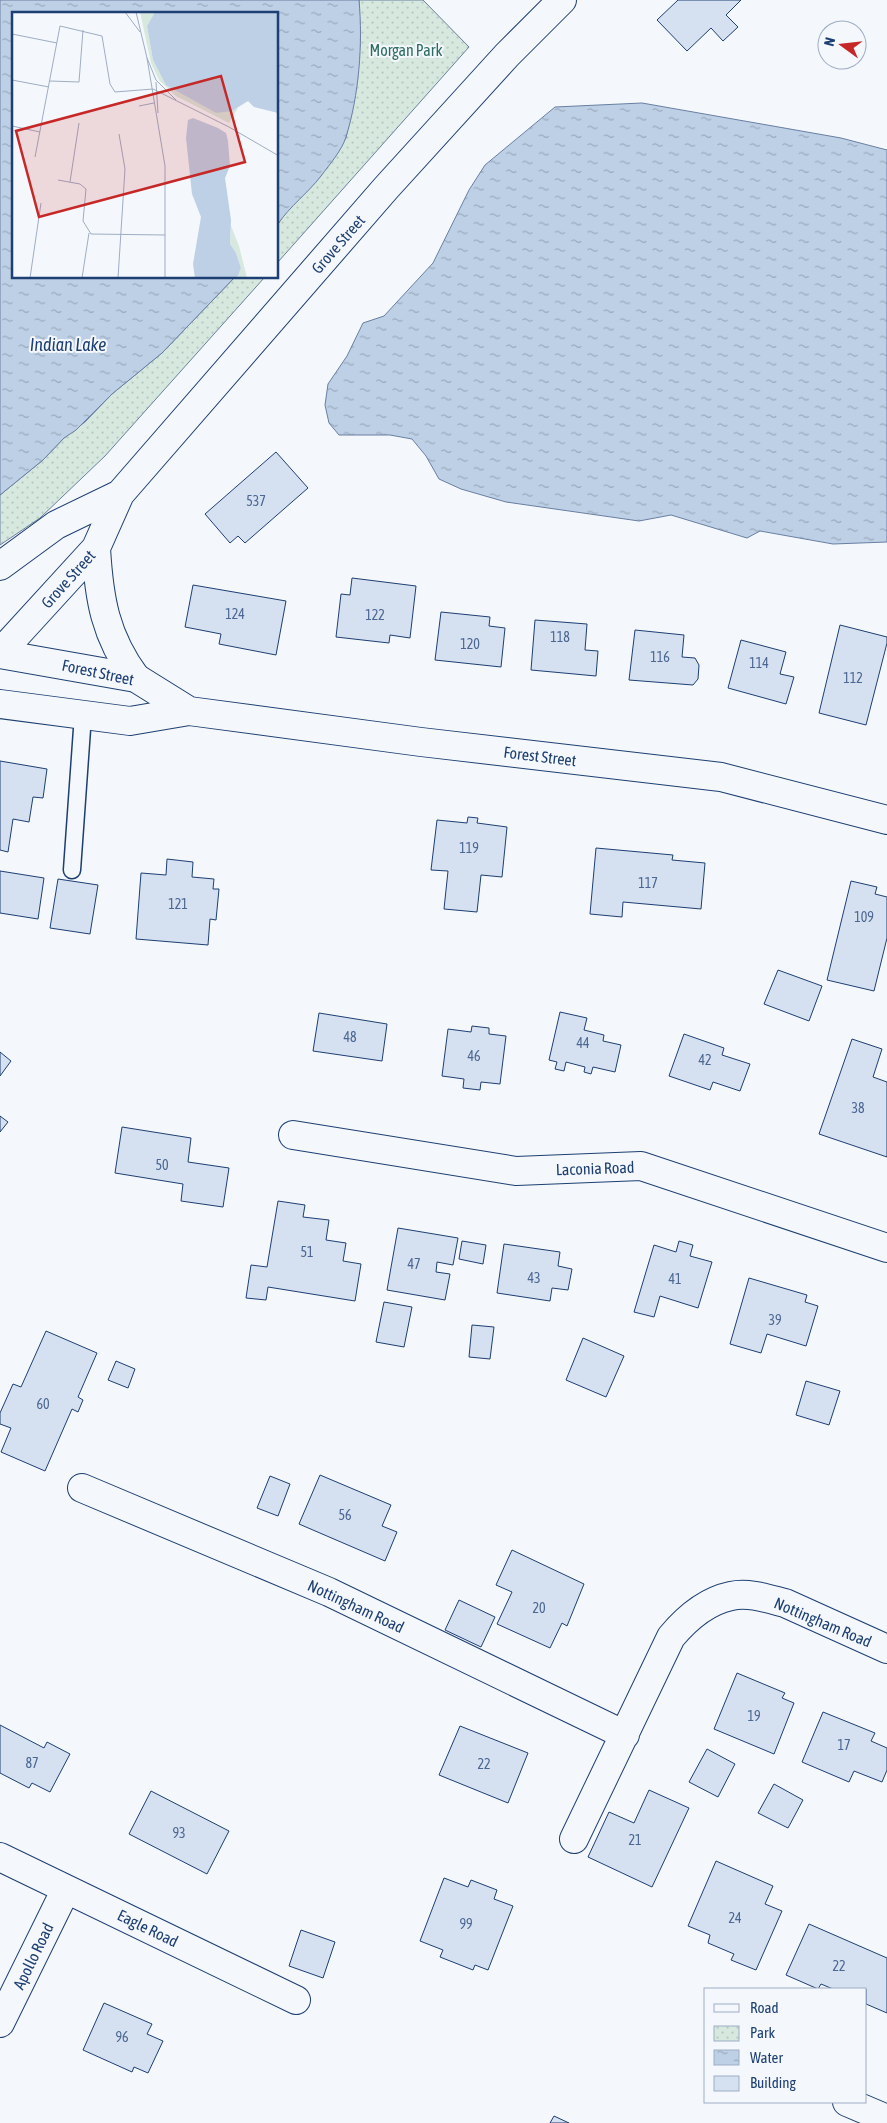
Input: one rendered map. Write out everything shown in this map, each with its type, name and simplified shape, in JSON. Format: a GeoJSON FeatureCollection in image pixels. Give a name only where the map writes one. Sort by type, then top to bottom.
{"type":"FeatureCollection","features":[{"type":"Feature","properties":{"kind":"main road","name":"Grove Street"},"geometry":{"type":"LineString","coordinates":[[0,654],[96,548],[120,494],[386,188],[507,55],[562,0]]}},
{"type":"Feature","properties":{"kind":"main road","name":"Grove Street"},"geometry":{"type":"LineString","coordinates":[[0,566],[56,525],[120,494]]}},
{"type":"Feature","properties":{"kind":"main road"},"geometry":{"type":"LineString","coordinates":[[96,548],[104,615],[122,659],[136,678]]}},
{"type":"Feature","properties":{"kind":"main road","name":"Forest Street"},"geometry":{"type":"LineString","coordinates":[[0,654],[136,678],[189,710]]}},
{"type":"Feature","properties":{"kind":"main road","name":"Forest Street"},"geometry":{"type":"LineString","coordinates":[[0,704],[130,721],[189,710],[421,742],[721,777],[887,820]]}},
{"type":"Feature","properties":{"kind":"main road","name":"Laconia Road"},"geometry":{"type":"LineString","coordinates":[[293,1135],[516,1171],[640,1166],[887,1248]]}},
{"type":"Feature","properties":{"kind":"main road","name":"Nottingham Road"},"geometry":{"type":"LineString","coordinates":[[82,1488],[329,1592],[625,1735]]}},
{"type":"Feature","properties":{"kind":"main road","name":"Nottingham Road"},"geometry":{"type":"LineString","coordinates":[[574,1839],[671,1637],[691,1616],[727,1597],[750,1596],[785,1603],[887,1649]]}},
{"type":"Feature","properties":{"kind":"main road","name":"Eagle Road"},"geometry":{"type":"LineString","coordinates":[[0,1857],[296,2000]]}},
{"type":"Feature","properties":{"kind":"main road","name":"Apollo Road"},"geometry":{"type":"LineString","coordinates":[[0,2023],[66,1889]]}},
{"type":"Feature","properties":{"kind":"main road"},"geometry":{"type":"LineString","coordinates":[[849,2103],[887,2119]]}},
{"type":"Feature","properties":{"kind":"lane"},"geometry":{"type":"LineString","coordinates":[[72,870],[83,715]]}},
{"type":"Feature","properties":{"kind":"green space","name":"Morgan Park"},"geometry":{"type":"Polygon","coordinates":[[[359,0],[423,0],[469,47],[279,261],[279,222],[284,214],[320,177],[346,138],[357,78],[360,43],[359,0]]]}},
{"type":"Feature","properties":{"kind":"green space"},"geometry":{"type":"Polygon","coordinates":[[[233,279],[263,279],[105,456],[40,518],[0,545],[0,495],[43,460],[64,438],[85,422],[112,394],[162,353],[233,279]]]}},
{"type":"Feature","properties":{"kind":"water","name":"Indian Lake"},"geometry":{"type":"Polygon","coordinates":[[[0,0],[359,0],[359,69],[354,104],[344,142],[321,176],[279,223],[279,12],[12,12],[12,279],[233,279],[162,353],[112,394],[43,460],[0,495],[0,0]]]}},
{"type":"Feature","properties":{"kind":"water"},"geometry":{"type":"Polygon","coordinates":[[[642,103],[841,138],[887,150],[887,542],[833,544],[760,531],[747,538],[671,515],[639,521],[506,502],[461,489],[439,479],[426,456],[412,439],[390,435],[339,435],[329,423],[325,405],[328,384],[347,356],[363,323],[384,316],[433,263],[469,190],[485,165],[555,107],[642,103]]]}},
{"type":"Feature","properties":{"kind":"building"},"geometry":{"type":"Polygon","coordinates":[[[678,0],[741,0],[726,15],[738,27],[723,41],[711,28],[687,51],[657,20],[678,0]]]}},
{"type":"Feature","properties":{"kind":"building"},"geometry":{"type":"Polygon","coordinates":[[[276,452],[308,488],[245,543],[238,536],[230,543],[205,514],[276,452]]]}},
{"type":"Feature","properties":{"kind":"building"},"geometry":{"type":"Polygon","coordinates":[[[352,578],[416,586],[410,638],[390,635],[389,643],[336,637],[341,594],[350,595],[352,578]]]}},
{"type":"Feature","properties":{"kind":"building"},"geometry":{"type":"Polygon","coordinates":[[[193,585],[286,601],[276,655],[219,644],[221,634],[185,627],[193,585]]]}},
{"type":"Feature","properties":{"kind":"building"},"geometry":{"type":"Polygon","coordinates":[[[441,612],[490,617],[489,626],[505,628],[501,667],[435,660],[441,612]]]}},
{"type":"Feature","properties":{"kind":"building"},"geometry":{"type":"Polygon","coordinates":[[[535,620],[587,624],[585,650],[598,651],[596,676],[531,670],[535,620]]]}},
{"type":"Feature","properties":{"kind":"building"},"geometry":{"type":"Polygon","coordinates":[[[840,625],[887,637],[866,725],[819,713],[840,625]]]}},
{"type":"Feature","properties":{"kind":"building"},"geometry":{"type":"Polygon","coordinates":[[[635,630],[684,635],[682,657],[695,658],[699,665],[698,679],[693,685],[629,680],[635,630]]]}},
{"type":"Feature","properties":{"kind":"building"},"geometry":{"type":"Polygon","coordinates":[[[741,640],[786,652],[780,674],[794,677],[786,704],[728,688],[741,640]]]}},
{"type":"Feature","properties":{"kind":"building"},"geometry":{"type":"Polygon","coordinates":[[[0,761],[47,769],[43,798],[33,797],[29,822],[13,819],[8,852],[0,850],[0,761]]]}},
{"type":"Feature","properties":{"kind":"building"},"geometry":{"type":"Polygon","coordinates":[[[468,817],[478,818],[477,823],[507,827],[502,877],[481,875],[477,912],[444,909],[448,871],[431,870],[437,820],[467,823],[468,817]]]}},
{"type":"Feature","properties":{"kind":"building"},"geometry":{"type":"Polygon","coordinates":[[[596,848],[673,855],[672,860],[705,863],[701,909],[623,902],[622,917],[590,914],[596,848]]]}},
{"type":"Feature","properties":{"kind":"building"},"geometry":{"type":"Polygon","coordinates":[[[167,859],[193,862],[192,877],[214,879],[213,889],[219,889],[216,920],[210,919],[208,945],[136,939],[141,873],[166,875],[167,859]]]}},
{"type":"Feature","properties":{"kind":"building"},"geometry":{"type":"Polygon","coordinates":[[[0,871],[44,878],[38,919],[0,913],[0,871]]]}},
{"type":"Feature","properties":{"kind":"building"},"geometry":{"type":"Polygon","coordinates":[[[58,879],[98,885],[90,934],[50,928],[58,879]]]}},
{"type":"Feature","properties":{"kind":"building"},"geometry":{"type":"Polygon","coordinates":[[[851,881],[877,887],[875,894],[887,897],[887,938],[874,991],[827,980],[851,881]]]}},
{"type":"Feature","properties":{"kind":"building"},"geometry":{"type":"Polygon","coordinates":[[[778,970],[822,986],[809,1021],[764,1004],[778,970]]]}},
{"type":"Feature","properties":{"kind":"building"},"geometry":{"type":"Polygon","coordinates":[[[560,1012],[587,1018],[584,1030],[604,1035],[603,1041],[621,1045],[615,1072],[593,1067],[591,1074],[584,1072],[585,1067],[566,1062],[564,1071],[555,1069],[557,1062],[549,1060],[560,1012]]]}},
{"type":"Feature","properties":{"kind":"building"},"geometry":{"type":"Polygon","coordinates":[[[319,1013],[387,1024],[382,1061],[313,1051],[319,1013]]]}},
{"type":"Feature","properties":{"kind":"building"},"geometry":{"type":"Polygon","coordinates":[[[472,1026],[489,1028],[489,1034],[506,1036],[500,1084],[481,1082],[480,1090],[463,1088],[464,1079],[442,1076],[448,1029],[471,1032],[472,1026]]]}},
{"type":"Feature","properties":{"kind":"building"},"geometry":{"type":"Polygon","coordinates":[[[684,1034],[724,1048],[722,1055],[750,1064],[740,1091],[713,1082],[710,1090],[669,1076],[684,1034]]]}},
{"type":"Feature","properties":{"kind":"building"},"geometry":{"type":"Polygon","coordinates":[[[852,1039],[882,1049],[873,1077],[887,1082],[887,1157],[819,1134],[852,1039]]]}},
{"type":"Feature","properties":{"kind":"building"},"geometry":{"type":"Polygon","coordinates":[[[0,1052],[11,1061],[0,1076],[0,1052]]]}},
{"type":"Feature","properties":{"kind":"building"},"geometry":{"type":"Polygon","coordinates":[[[0,1116],[8,1122],[0,1132],[0,1116]]]}},
{"type":"Feature","properties":{"kind":"building"},"geometry":{"type":"Polygon","coordinates":[[[122,1127],[191,1138],[188,1162],[229,1168],[223,1207],[181,1201],[183,1184],[115,1173],[122,1127]]]}},
{"type":"Feature","properties":{"kind":"building"},"geometry":{"type":"Polygon","coordinates":[[[278,1201],[305,1205],[303,1217],[329,1220],[326,1240],[346,1243],[343,1261],[361,1264],[355,1301],[268,1287],[266,1300],[246,1298],[251,1265],[267,1267],[278,1201]]]}},
{"type":"Feature","properties":{"kind":"building"},"geometry":{"type":"Polygon","coordinates":[[[398,1228],[458,1238],[453,1265],[437,1262],[436,1272],[450,1274],[445,1300],[387,1290],[398,1228]]]}},
{"type":"Feature","properties":{"kind":"building"},"geometry":{"type":"Polygon","coordinates":[[[462,1241],[486,1245],[483,1264],[459,1259],[462,1241]]]}},
{"type":"Feature","properties":{"kind":"building"},"geometry":{"type":"Polygon","coordinates":[[[679,1241],[693,1245],[690,1256],[712,1262],[698,1308],[660,1296],[654,1317],[634,1312],[654,1245],[676,1252],[679,1241]]]}},
{"type":"Feature","properties":{"kind":"building"},"geometry":{"type":"Polygon","coordinates":[[[504,1244],[560,1252],[558,1266],[572,1269],[568,1290],[552,1288],[550,1301],[497,1293],[504,1244]]]}},
{"type":"Feature","properties":{"kind":"building"},"geometry":{"type":"Polygon","coordinates":[[[749,1278],[807,1295],[805,1302],[818,1306],[806,1346],[767,1334],[761,1353],[730,1344],[749,1278]]]}},
{"type":"Feature","properties":{"kind":"building"},"geometry":{"type":"Polygon","coordinates":[[[384,1302],[412,1307],[404,1347],[376,1342],[384,1302]]]}},
{"type":"Feature","properties":{"kind":"building"},"geometry":{"type":"Polygon","coordinates":[[[472,1325],[494,1327],[490,1359],[469,1357],[472,1325]]]}},
{"type":"Feature","properties":{"kind":"building"},"geometry":{"type":"Polygon","coordinates":[[[46,1331],[97,1353],[78,1397],[83,1400],[78,1412],[72,1409],[45,1471],[1,1452],[11,1428],[0,1424],[0,1413],[13,1384],[21,1387],[46,1331]]]}},
{"type":"Feature","properties":{"kind":"building"},"geometry":{"type":"Polygon","coordinates":[[[583,1338],[624,1356],[606,1397],[566,1380],[583,1338]]]}},
{"type":"Feature","properties":{"kind":"building"},"geometry":{"type":"Polygon","coordinates":[[[116,1361],[135,1369],[128,1388],[108,1380],[116,1361]]]}},
{"type":"Feature","properties":{"kind":"building"},"geometry":{"type":"Polygon","coordinates":[[[806,1381],[840,1391],[829,1425],[796,1415],[806,1381]]]}},
{"type":"Feature","properties":{"kind":"building"},"geometry":{"type":"Polygon","coordinates":[[[320,1475],[391,1505],[382,1526],[397,1532],[385,1561],[299,1524],[320,1475]]]}},
{"type":"Feature","properties":{"kind":"building"},"geometry":{"type":"Polygon","coordinates":[[[270,1476],[290,1484],[278,1516],[257,1508],[270,1476]]]}},
{"type":"Feature","properties":{"kind":"building"},"geometry":{"type":"Polygon","coordinates":[[[512,1550],[584,1584],[567,1626],[562,1623],[550,1648],[497,1624],[512,1592],[496,1585],[512,1550]]]}},
{"type":"Feature","properties":{"kind":"building"},"geometry":{"type":"Polygon","coordinates":[[[459,1600],[495,1617],[481,1647],[445,1630],[459,1600]]]}},
{"type":"Feature","properties":{"kind":"building"},"geometry":{"type":"Polygon","coordinates":[[[737,1673],[785,1693],[782,1698],[794,1703],[774,1754],[714,1729],[737,1673]]]}},
{"type":"Feature","properties":{"kind":"building"},"geometry":{"type":"Polygon","coordinates":[[[823,1712],[875,1733],[871,1741],[887,1748],[887,1770],[882,1782],[854,1771],[849,1782],[802,1762],[823,1712]]]}},
{"type":"Feature","properties":{"kind":"building"},"geometry":{"type":"Polygon","coordinates":[[[0,1725],[44,1748],[47,1742],[70,1754],[50,1792],[32,1783],[29,1788],[0,1773],[0,1725]]]}},
{"type":"Feature","properties":{"kind":"building"},"geometry":{"type":"Polygon","coordinates":[[[460,1726],[528,1753],[508,1803],[439,1775],[460,1726]]]}},
{"type":"Feature","properties":{"kind":"building"},"geometry":{"type":"Polygon","coordinates":[[[707,1749],[735,1764],[718,1797],[689,1782],[707,1749]]]}},
{"type":"Feature","properties":{"kind":"building"},"geometry":{"type":"Polygon","coordinates":[[[774,1784],[803,1800],[788,1828],[758,1813],[774,1784]]]}},
{"type":"Feature","properties":{"kind":"building"},"geometry":{"type":"Polygon","coordinates":[[[649,1790],[689,1808],[652,1887],[588,1857],[609,1812],[634,1823],[649,1790]]]}},
{"type":"Feature","properties":{"kind":"building"},"geometry":{"type":"Polygon","coordinates":[[[151,1791],[229,1831],[207,1874],[129,1834],[151,1791]]]}},
{"type":"Feature","properties":{"kind":"building"},"geometry":{"type":"Polygon","coordinates":[[[716,1861],[773,1886],[765,1904],[782,1911],[756,1970],[731,1960],[734,1954],[708,1943],[710,1935],[688,1926],[716,1861]]]}},
{"type":"Feature","properties":{"kind":"building"},"geometry":{"type":"Polygon","coordinates":[[[444,1878],[468,1887],[471,1880],[497,1890],[494,1899],[513,1906],[488,1970],[475,1965],[473,1970],[440,1957],[443,1950],[420,1941],[444,1878]]]}},
{"type":"Feature","properties":{"kind":"building"},"geometry":{"type":"Polygon","coordinates":[[[809,1924],[887,1958],[887,2013],[867,2004],[867,1988],[831,1988],[821,1984],[819,1988],[816,1988],[786,1975],[809,1924]]]}},
{"type":"Feature","properties":{"kind":"building"},"geometry":{"type":"Polygon","coordinates":[[[301,1930],[335,1942],[323,1978],[289,1966],[301,1930]]]}},
{"type":"Feature","properties":{"kind":"building"},"geometry":{"type":"Polygon","coordinates":[[[104,2003],[152,2024],[147,2034],[163,2041],[148,2073],[134,2067],[132,2072],[83,2050],[104,2003]]]}},
{"type":"Feature","properties":{"kind":"building"},"geometry":{"type":"Polygon","coordinates":[[[554,2116],[569,2123],[550,2123],[554,2116]]]}}]}
